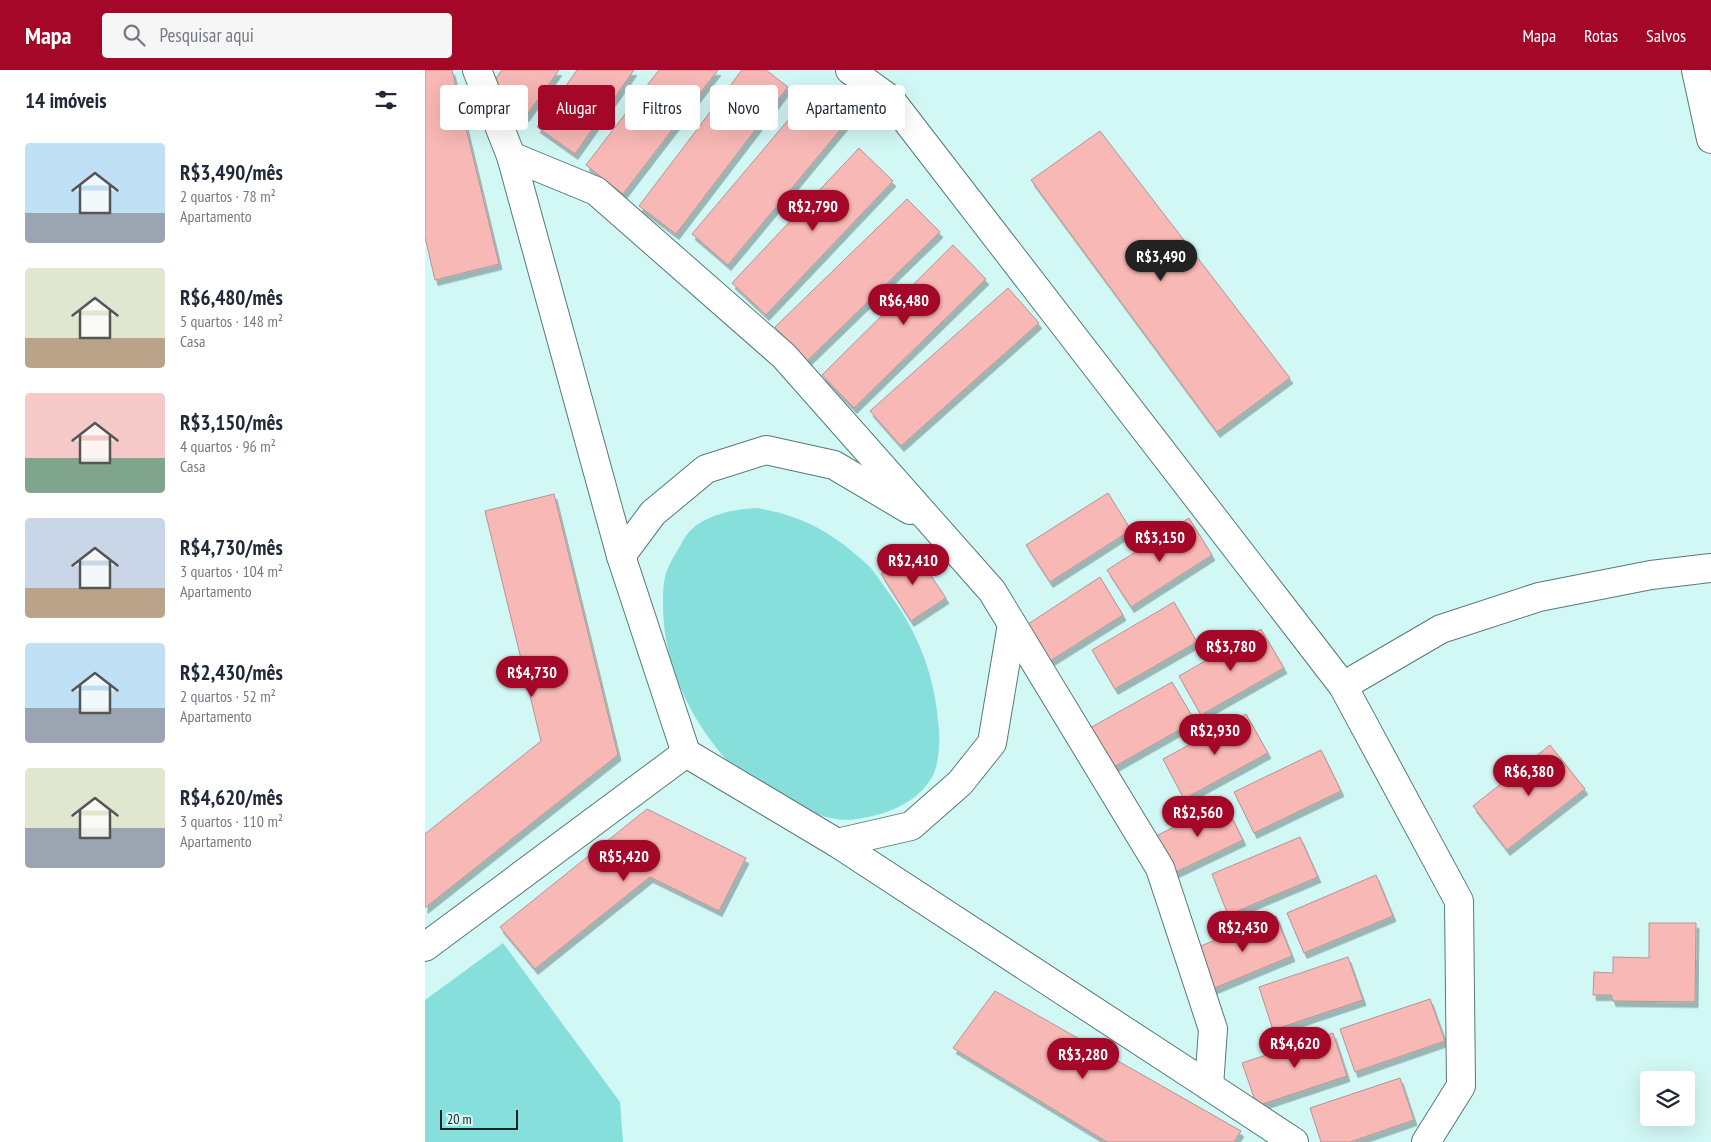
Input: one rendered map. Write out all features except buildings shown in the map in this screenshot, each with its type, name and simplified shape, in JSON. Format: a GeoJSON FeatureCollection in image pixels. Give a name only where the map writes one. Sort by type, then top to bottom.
{"type":"FeatureCollection","features":[{"type":"Feature","properties":{"kind":"street"},"geometry":{"type":"LineString","coordinates":[[477,70],[511,156],[621,556],[686,753],[837,843],[1294,1142]]}},
{"type":"Feature","properties":{"kind":"street"},"geometry":{"type":"LineString","coordinates":[[850,70],[890,99],[1343,686],[1459,902],[1461,1086],[1426,1142]]}},
{"type":"Feature","properties":{"kind":"street"},"geometry":{"type":"LineString","coordinates":[[1696,70],[1711,139]]}},
{"type":"Feature","properties":{"kind":"street"},"geometry":{"type":"LineString","coordinates":[[511,156],[597,191],[784,356],[992,591],[1159,868],[1213,1029],[1209,1086]]}},
{"type":"Feature","properties":{"kind":"street"},"geometry":{"type":"LineString","coordinates":[[621,556],[653,513],[706,470],[766,450],[834,465],[931,522]]}},
{"type":"Feature","properties":{"kind":"street"},"geometry":{"type":"LineString","coordinates":[[1343,686],[1441,629],[1539,597],[1651,575],[1711,568]]}},
{"type":"Feature","properties":{"kind":"street"},"geometry":{"type":"LineString","coordinates":[[837,843],[911,826],[960,783],[987,750],[992,743],[1012,624]]}},
{"type":"Feature","properties":{"kind":"street"},"geometry":{"type":"LineString","coordinates":[[425,947],[686,753]]}},
{"type":"Feature","properties":{"kind":"shaded area"},"geometry":{"type":"Polygon","coordinates":[[[757,508],[774,511],[805,521],[832,536],[857,555],[870,567],[898,605],[916,638],[934,691],[939,730],[938,755],[936,768],[931,779],[916,796],[898,807],[878,815],[847,820],[814,813],[766,792],[745,778],[726,760],[698,722],[688,704],[672,666],[667,646],[663,604],[666,572],[685,538],[696,526],[721,514],[757,508]]]}},
{"type":"Feature","properties":{"kind":"shaded area"},"geometry":{"type":"Polygon","coordinates":[[[503,943],[620,1102],[623,1142],[425,1142],[425,1000],[503,943]]]}}]}
